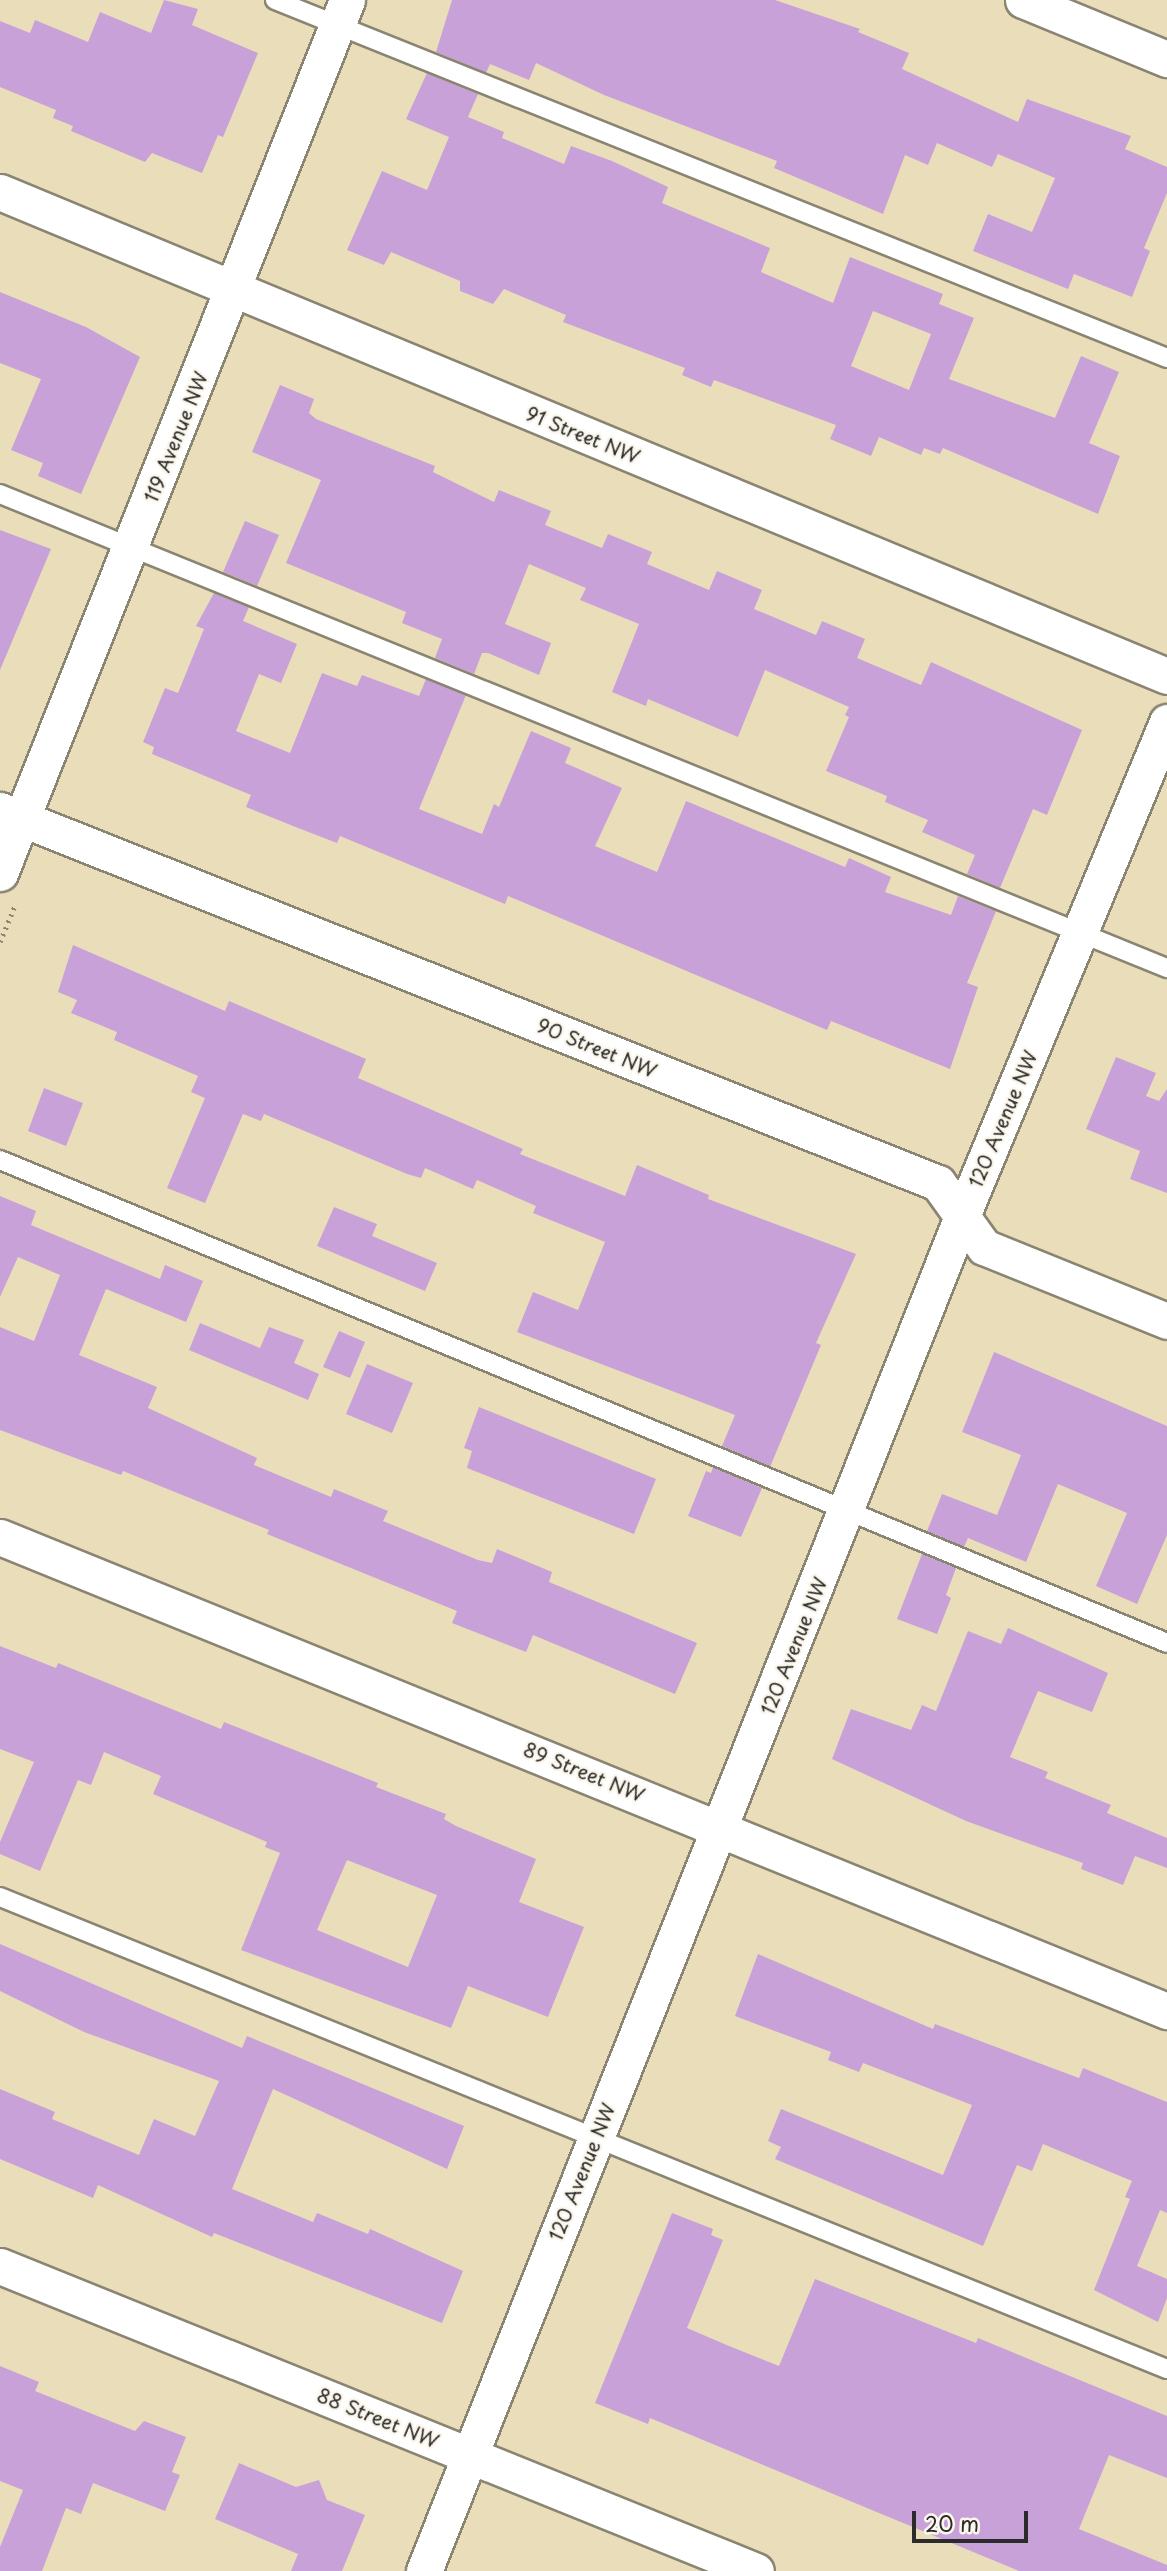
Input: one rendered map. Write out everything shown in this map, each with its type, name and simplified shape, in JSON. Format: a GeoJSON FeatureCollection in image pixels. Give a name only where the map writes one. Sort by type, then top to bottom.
{"type":"FeatureCollection","features":[{"type":"Feature","properties":{"kind":"street"},"geometry":{"type":"LineString","coordinates":[[1023,0],[1167,59]]}},
{"type":"Feature","properties":{"kind":"street","name":"119 Avenue NW"},"geometry":{"type":"LineString","coordinates":[[0,873],[11,815],[131,548],[342,13]]}},
{"type":"Feature","properties":{"kind":"street","name":"91 Street NW"},"geometry":{"type":"LineString","coordinates":[[0,192],[234,292],[1167,676]]}},
{"type":"Feature","properties":{"kind":"street","name":"120 Avenue NW"},"geometry":{"type":"LineString","coordinates":[[424,2571],[594,2137],[722,1827],[847,1513],[962,1216],[1082,933],[1167,722]]}},
{"type":"Feature","properties":{"kind":"street","name":"90 Street NW"},"geometry":{"type":"LineString","coordinates":[[11,815],[939,1183],[985,1247],[1167,1321]]}},
{"type":"Feature","properties":{"kind":"street","name":"89 Street NW"},"geometry":{"type":"LineString","coordinates":[[0,1537],[722,1827],[1167,2011]]}},
{"type":"Feature","properties":{"kind":"street","name":"88 Street NW"},"geometry":{"type":"LineString","coordinates":[[0,2266],[756,2571]]}},
{"type":"Feature","properties":{"kind":"lane"},"geometry":{"type":"LineString","coordinates":[[275,0],[342,13],[1167,358]]}},
{"type":"Feature","properties":{"kind":"lane"},"geometry":{"type":"LineString","coordinates":[[0,495],[1167,968]]}},
{"type":"Feature","properties":{"kind":"lane"},"geometry":{"type":"LineString","coordinates":[[0,1160],[847,1513],[1167,1643]]}},
{"type":"Feature","properties":{"kind":"lane"},"geometry":{"type":"LineString","coordinates":[[0,1897],[1167,2369]]}},
{"type":"Feature","properties":{"kind":"building"},"geometry":{"type":"Polygon","coordinates":[[[164,0],[198,9],[192,25],[258,53],[223,137],[218,135],[202,173],[152,153],[145,162],[71,131],[73,126],[53,118],[56,110],[0,87],[0,21],[30,33],[35,20],[88,42],[100,12],[151,33],[164,0]]]}},
{"type":"Feature","properties":{"kind":"building"},"geometry":{"type":"Polygon","coordinates":[[[452,0],[775,0],[860,29],[858,32],[909,53],[902,69],[1018,122],[1027,99],[1131,136],[1125,149],[1167,167],[1167,193],[1144,248],[1150,251],[1132,297],[1074,274],[1068,289],[973,251],[988,214],[1032,232],[1055,178],[998,154],[992,167],[937,143],[928,165],[905,155],[883,214],[774,168],[777,161],[604,95],[536,63],[529,80],[490,64],[486,73],[436,52],[452,0]]]}},
{"type":"Feature","properties":{"kind":"building"},"geometry":{"type":"Polygon","coordinates":[[[427,73],[478,94],[468,117],[504,132],[502,138],[564,164],[571,146],[612,161],[668,187],[662,203],[770,248],[761,272],[833,303],[850,257],[943,294],[939,304],[974,318],[949,379],[1055,418],[1081,356],[1119,372],[1089,443],[1120,456],[1098,514],[943,448],[940,454],[924,448],[921,455],[879,437],[871,456],[830,439],[836,425],[714,380],[711,387],[682,375],[685,368],[563,322],[566,315],[504,289],[493,304],[460,291],[460,281],[391,252],[384,265],[347,250],[382,171],[427,190],[449,137],[406,119],[427,73]],[[873,311],[851,366],[909,390],[931,334],[873,311]]]}},
{"type":"Feature","properties":{"kind":"building"},"geometry":{"type":"Polygon","coordinates":[[[0,292],[86,327],[140,357],[81,494],[38,476],[43,463],[11,450],[41,379],[0,363],[0,292]]]}},
{"type":"Feature","properties":{"kind":"building"},"geometry":{"type":"Polygon","coordinates":[[[280,385],[314,399],[309,413],[316,419],[435,466],[433,472],[494,502],[499,490],[551,511],[545,525],[602,548],[608,534],[652,552],[647,564],[709,590],[717,571],[762,590],[754,609],[816,635],[822,621],[865,639],[857,658],[921,685],[931,662],[1082,730],[1047,815],[1033,809],[1000,888],[967,874],[975,855],[922,832],[928,820],[885,802],[887,796],[826,771],[849,717],[845,715],[849,707],[765,670],[738,737],[648,699],[646,706],[612,692],[639,624],[580,600],[586,588],[529,564],[505,624],[551,643],[539,675],[488,653],[482,653],[474,674],[435,658],[442,639],[402,623],[406,612],[286,563],[321,480],[252,452],[280,385]]]}},
{"type":"Feature","properties":{"kind":"building"},"geometry":{"type":"Polygon","coordinates":[[[245,521],[279,535],[257,586],[223,572],[245,521]]]}},
{"type":"Feature","properties":{"kind":"building"},"geometry":{"type":"Polygon","coordinates":[[[0,530],[51,549],[0,670],[0,530]]]}},
{"type":"Feature","properties":{"kind":"building"},"geometry":{"type":"Polygon","coordinates":[[[214,593],[249,607],[243,621],[297,644],[281,683],[259,674],[236,731],[290,753],[322,673],[357,686],[362,675],[419,696],[426,679],[466,695],[419,809],[482,834],[494,804],[499,807],[531,731],[571,748],[565,763],[622,788],[595,846],[657,872],[686,801],[845,867],[849,858],[891,877],[885,892],[951,915],[958,896],[996,911],[967,983],[978,987],[950,1069],[831,1021],[827,1030],[508,896],[505,904],[340,836],[337,843],[293,826],[246,807],[251,795],[152,754],[154,747],[143,742],[165,688],[178,693],[204,629],[196,626],[214,593]]]}},
{"type":"Feature","properties":{"kind":"building"},"geometry":{"type":"Polygon","coordinates":[[[73,945],[225,1011],[229,1001],[366,1059],[358,1078],[523,1149],[520,1154],[625,1196],[637,1165],[709,1195],[708,1199],[856,1254],[816,1343],[821,1345],[770,1467],[722,1446],[735,1415],[517,1332],[533,1292],[578,1310],[605,1242],[533,1213],[536,1206],[477,1180],[473,1189],[425,1168],[421,1178],[407,1174],[264,1114],[261,1121],[243,1114],[205,1203],[167,1188],[205,1098],[191,1092],[198,1076],[114,1040],[117,1032],[71,1013],[77,1000],[58,992],[73,945]]]}},
{"type":"Feature","properties":{"kind":"building"},"geometry":{"type":"Polygon","coordinates":[[[1116,1057],[1156,1073],[1146,1096],[1159,1101],[1167,1089],[1167,1193],[1130,1179],[1140,1151],[1086,1129],[1116,1057]]]}},
{"type":"Feature","properties":{"kind":"building"},"geometry":{"type":"Polygon","coordinates":[[[44,1088],[83,1103],[66,1146],[28,1131],[44,1088]]]}},
{"type":"Feature","properties":{"kind":"building"},"geometry":{"type":"Polygon","coordinates":[[[0,1196],[36,1211],[31,1225],[160,1279],[165,1265],[203,1281],[186,1322],[106,1289],[79,1355],[157,1387],[148,1408],[257,1458],[254,1465],[331,1497],[334,1489],[388,1511],[383,1521],[478,1560],[492,1563],[497,1549],[552,1572],[549,1582],[697,1643],[675,1694],[533,1635],[526,1652],[452,1623],[457,1611],[267,1534],[269,1530],[123,1471],[121,1475],[0,1430],[0,1327],[34,1341],[60,1275],[18,1257],[0,1297],[0,1196]]]}},
{"type":"Feature","properties":{"kind":"building"},"geometry":{"type":"Polygon","coordinates":[[[334,1207],[377,1224],[372,1236],[437,1263],[425,1291],[317,1246],[334,1207]]]}},
{"type":"Feature","properties":{"kind":"building"},"geometry":{"type":"Polygon","coordinates":[[[200,1323],[260,1348],[269,1327],[304,1340],[294,1363],[319,1374],[308,1400],[189,1350],[200,1323]]]}},
{"type":"Feature","properties":{"kind":"building"},"geometry":{"type":"Polygon","coordinates":[[[339,1331],[365,1342],[350,1378],[323,1367],[339,1331]]]}},
{"type":"Feature","properties":{"kind":"building"},"geometry":{"type":"Polygon","coordinates":[[[994,1352],[1167,1426],[1167,1535],[1137,1604],[1096,1586],[1127,1513],[1058,1484],[1026,1562],[968,1538],[964,1547],[927,1531],[942,1494],[997,1515],[1021,1455],[962,1432],[994,1352]]]}},
{"type":"Feature","properties":{"kind":"building"},"geometry":{"type":"Polygon","coordinates":[[[367,1364],[413,1383],[392,1433],[346,1414],[367,1364]]]}},
{"type":"Feature","properties":{"kind":"building"},"geometry":{"type":"Polygon","coordinates":[[[479,1407],[656,1479],[634,1534],[467,1468],[472,1451],[464,1448],[479,1407]]]}},
{"type":"Feature","properties":{"kind":"building"},"geometry":{"type":"Polygon","coordinates":[[[713,1467],[762,1488],[741,1537],[688,1516],[706,1471],[711,1473],[713,1467]]]}},
{"type":"Feature","properties":{"kind":"building"},"geometry":{"type":"Polygon","coordinates":[[[922,1554],[956,1568],[946,1595],[951,1598],[937,1634],[897,1619],[922,1554]]]}},
{"type":"Feature","properties":{"kind":"building"},"geometry":{"type":"Polygon","coordinates":[[[1008,1628],[1108,1673],[1092,1712],[1038,1691],[1010,1757],[1048,1772],[1045,1778],[1111,1805],[1107,1813],[1167,1838],[1167,1868],[1135,1856],[1123,1885],[1081,1869],[1083,1863],[966,1821],[832,1759],[851,1709],[911,1730],[922,1705],[936,1711],[968,1631],[1001,1644],[1008,1628]]]}},
{"type":"Feature","properties":{"kind":"building"},"geometry":{"type":"Polygon","coordinates":[[[0,1646],[56,1668],[58,1663],[221,1729],[224,1722],[378,1783],[376,1787],[446,1814],[444,1819],[456,1826],[536,1859],[519,1902],[584,1927],[548,2017],[468,1986],[451,2028],[241,1950],[280,1853],[265,1847],[267,1842],[153,1794],[161,1776],[104,1752],[91,1785],[78,1780],[40,1871],[0,1854],[0,1842],[34,1762],[0,1749],[0,1646]],[[347,1860],[317,1930],[408,1967],[437,1895],[347,1860]]]}},
{"type":"Feature","properties":{"kind":"building"},"geometry":{"type":"Polygon","coordinates":[[[0,1944],[242,2048],[247,2036],[464,2126],[447,2169],[273,2089],[232,2189],[313,2222],[317,2213],[368,2234],[370,2229],[463,2271],[442,2323],[214,2233],[212,2237],[98,2185],[93,2198],[0,2159],[0,2089],[55,2112],[52,2119],[139,2155],[154,2119],[195,2136],[219,2081],[84,2032],[0,1991],[0,1944]]]}},
{"type":"Feature","properties":{"kind":"building"},"geometry":{"type":"Polygon","coordinates":[[[758,1954],[933,2029],[935,2024],[1079,2078],[1083,2068],[1167,2102],[1167,2213],[1160,2210],[1137,2266],[1167,2279],[1167,2298],[1158,2322],[1094,2290],[1130,2199],[1125,2197],[1132,2181],[1043,2144],[1032,2171],[1017,2165],[983,2246],[775,2159],[781,2147],[768,2141],[781,2109],[943,2175],[972,2105],[863,2063],[859,2072],[828,2060],[831,2052],[735,2016],[758,1954]]]}},
{"type":"Feature","properties":{"kind":"building"},"geometry":{"type":"Polygon","coordinates":[[[672,2213],[713,2229],[711,2235],[723,2240],[687,2328],[729,2346],[779,2366],[815,2279],[976,2343],[978,2338],[1167,2416],[1167,2478],[1109,2455],[1079,2529],[1167,2565],[1167,2571],[1019,2571],[650,2418],[648,2424],[595,2403],[672,2213]]]}},
{"type":"Feature","properties":{"kind":"building"},"geometry":{"type":"Polygon","coordinates":[[[0,2366],[39,2382],[35,2391],[135,2431],[144,2421],[186,2437],[172,2472],[180,2475],[165,2511],[93,2483],[81,2514],[66,2508],[42,2571],[0,2571],[0,2547],[23,2490],[0,2481],[0,2366]]]}},
{"type":"Feature","properties":{"kind":"building"},"geometry":{"type":"Polygon","coordinates":[[[239,2463],[296,2487],[319,2480],[327,2500],[365,2515],[342,2571],[291,2571],[298,2554],[215,2519],[239,2463]]]}}]}
